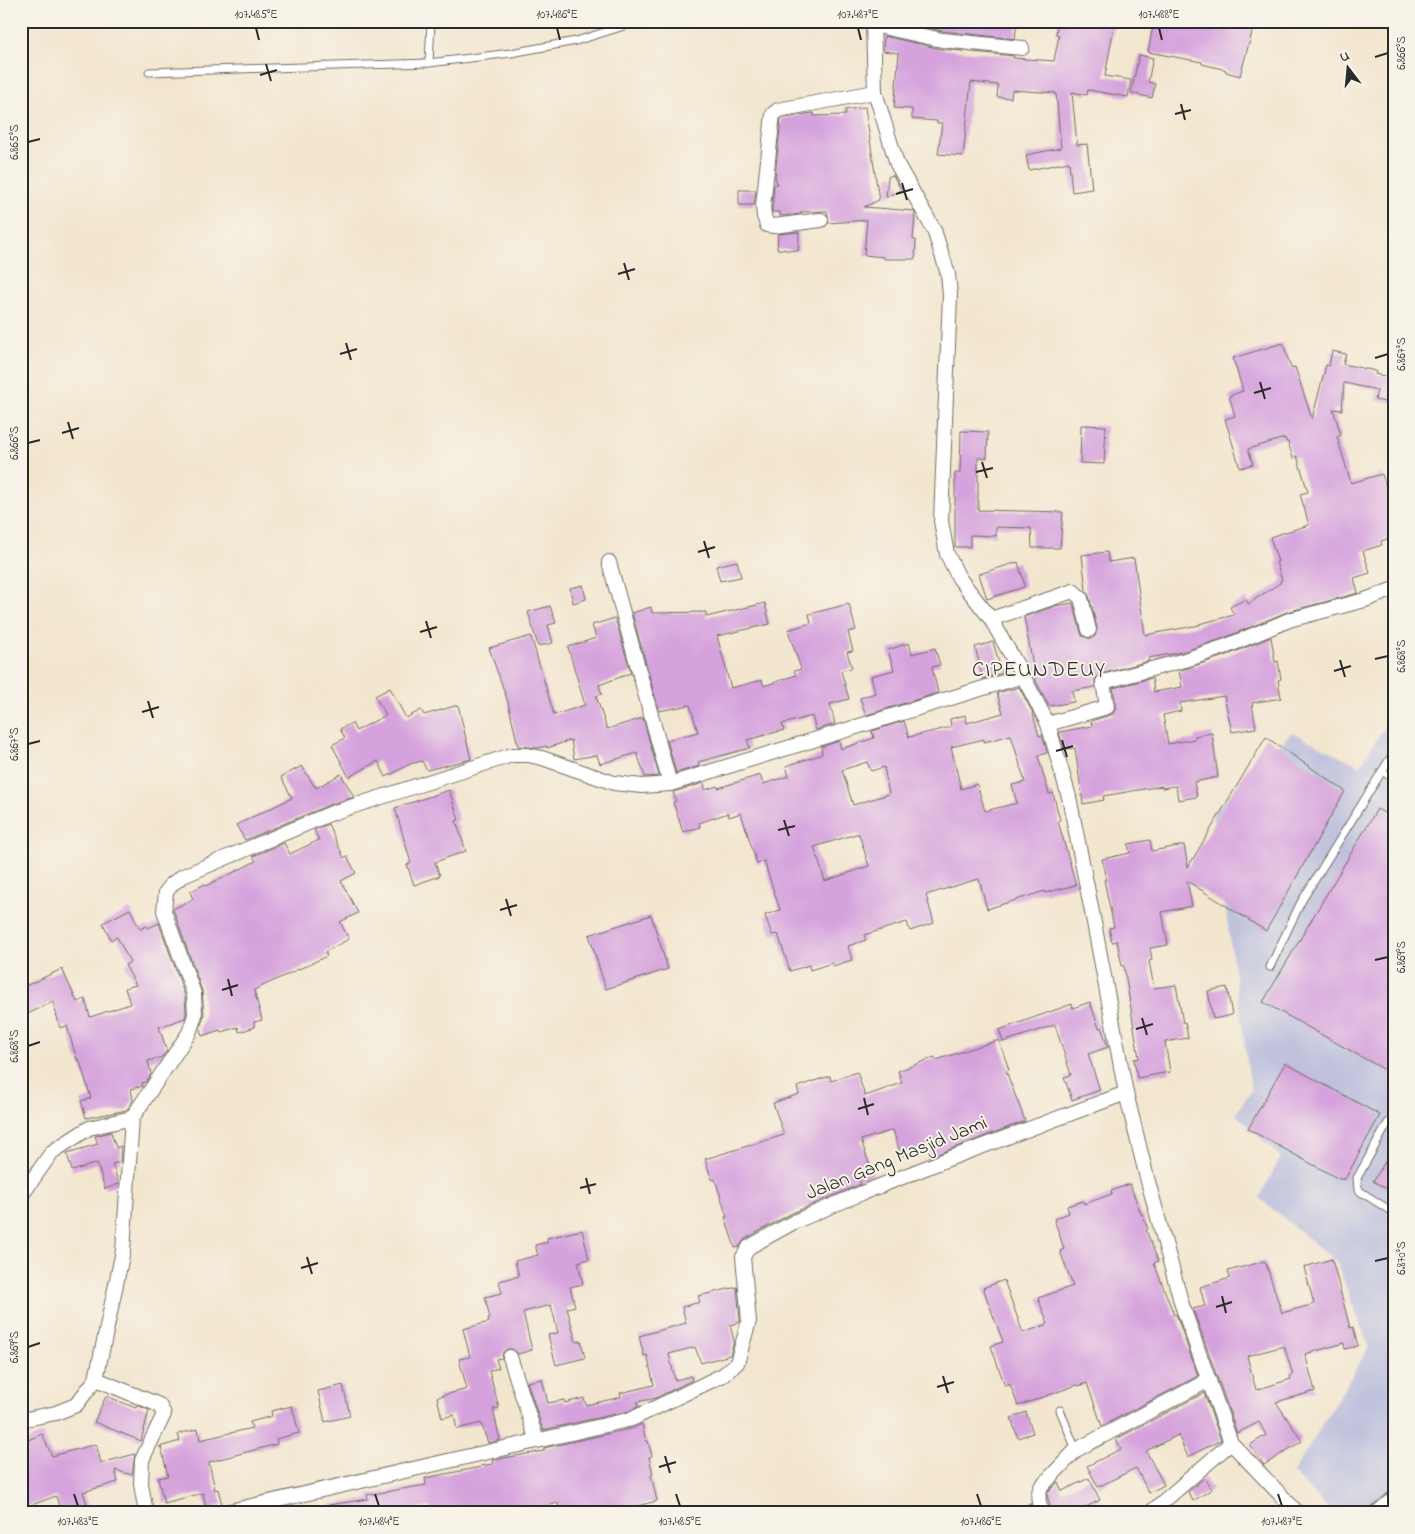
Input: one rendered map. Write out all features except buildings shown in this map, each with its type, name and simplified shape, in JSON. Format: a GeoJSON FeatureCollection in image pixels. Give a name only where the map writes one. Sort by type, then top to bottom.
{"type":"FeatureCollection","features":[{"type":"Feature","properties":{"kind":"street"},"geometry":{"type":"LineString","coordinates":[[1022,48],[942,40],[873,23],[875,92],[897,164],[934,230],[948,274],[950,295],[941,521],[947,554],[959,578],[991,619],[1048,724],[1069,797],[1126,1093],[1148,1185],[1182,1305],[1231,1443],[1298,1513]]}},
{"type":"Feature","properties":{"kind":"street"},"geometry":{"type":"LineString","coordinates":[[821,220],[774,226],[767,225],[763,206],[773,114],[778,110],[875,92]]}},
{"type":"Feature","properties":{"kind":"street"},"geometry":{"type":"LineString","coordinates":[[609,562],[670,784]]}},
{"type":"Feature","properties":{"kind":"street"},"geometry":{"type":"LineString","coordinates":[[1048,724],[1107,707],[1103,682],[1185,660],[1227,646],[1289,620],[1365,600],[1394,589]]}},
{"type":"Feature","properties":{"kind":"street"},"geometry":{"type":"LineString","coordinates":[[991,619],[1073,591],[1081,598],[1088,630]]}},
{"type":"Feature","properties":{"kind":"street"},"geometry":{"type":"LineString","coordinates":[[21,1420],[56,1413],[76,1405],[96,1379],[124,1251],[132,1118],[189,1033],[193,1025],[196,1006],[194,994],[164,910],[166,892],[172,884],[183,876],[332,813],[512,755],[528,754],[614,783],[642,786],[670,784],[1023,676]]}},
{"type":"Feature","properties":{"kind":"street","name":"Jalan Gang Masjid Jami"},"geometry":{"type":"LineString","coordinates":[[221,1513],[632,1419],[723,1375],[737,1363],[748,1326],[743,1257],[749,1246],[794,1222],[948,1159],[1126,1093]]}},
{"type":"Feature","properties":{"kind":"street"},"geometry":{"type":"LineString","coordinates":[[21,1196],[52,1152],[89,1128],[132,1118]]}},
{"type":"Feature","properties":{"kind":"street"},"geometry":{"type":"LineString","coordinates":[[510,1357],[537,1441]]}},
{"type":"Feature","properties":{"kind":"street"},"geometry":{"type":"LineString","coordinates":[[96,1379],[159,1405],[163,1410],[164,1414],[142,1460],[141,1484],[146,1513]]}},
{"type":"Feature","properties":{"kind":"street"},"geometry":{"type":"LineString","coordinates":[[1043,1513],[1038,1502],[1041,1487],[1076,1450],[1209,1380]]}},
{"type":"Feature","properties":{"kind":"street"},"geometry":{"type":"LineString","coordinates":[[1150,1513],[1231,1443]]}},
{"type":"Feature","properties":{"kind":"street"},"geometry":{"type":"LineString","coordinates":[[1377,1513],[1394,1498]]}},
{"type":"Feature","properties":{"kind":"lane"},"geometry":{"type":"LineString","coordinates":[[429,63],[431,21]]}},
{"type":"Feature","properties":{"kind":"lane"},"geometry":{"type":"LineString","coordinates":[[149,72],[429,63],[511,53],[576,42],[640,21]]}},
{"type":"Feature","properties":{"kind":"lane"},"geometry":{"type":"LineString","coordinates":[[1270,967],[1301,902],[1394,752]]}},
{"type":"Feature","properties":{"kind":"lane"},"geometry":{"type":"LineString","coordinates":[[1382,772],[1394,779]]}},
{"type":"Feature","properties":{"kind":"lane"},"geometry":{"type":"LineString","coordinates":[[1394,1118],[1388,1123],[1357,1178],[1358,1190],[1394,1213]]}},
{"type":"Feature","properties":{"kind":"lane"},"geometry":{"type":"LineString","coordinates":[[1060,1410],[1076,1450]]}},
{"type":"Feature","properties":{"kind":"shaded area"},"geometry":{"type":"Polygon","coordinates":[[[1394,712],[1394,1513],[1333,1513],[1293,1473],[1369,1347],[1336,1261],[1259,1198],[1281,1157],[1236,1114],[1251,1090],[1212,813],[1292,732],[1360,766],[1394,712]]]}},
{"type":"Feature","properties":{"kind":"district","name":"CIPEUNDEUY"},"geometry":{"type":"Point","coordinates":[1039,671]}}]}
